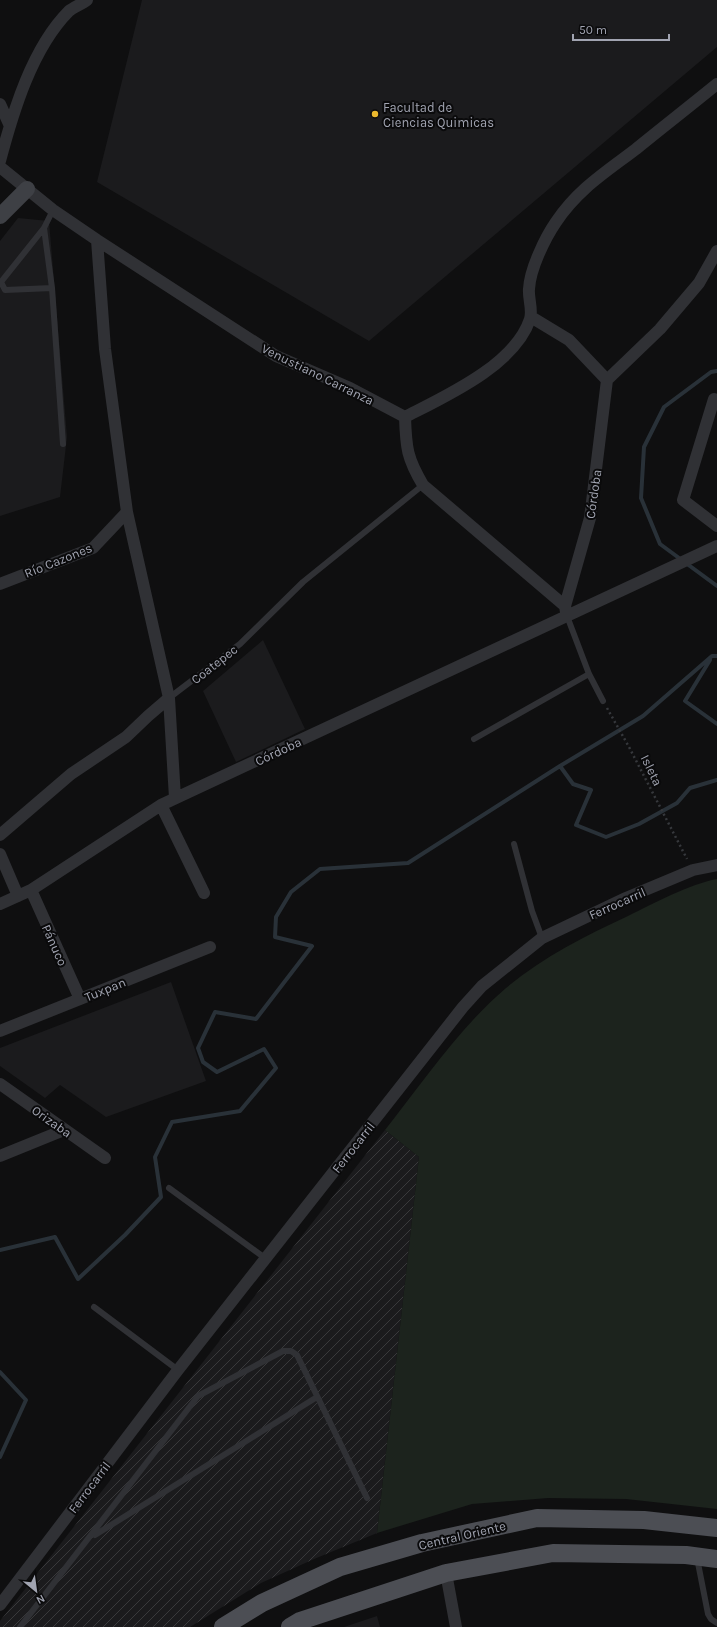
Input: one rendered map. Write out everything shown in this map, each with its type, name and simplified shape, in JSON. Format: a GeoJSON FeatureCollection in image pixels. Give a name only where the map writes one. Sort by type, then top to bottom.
{"type":"FeatureCollection","features":[{"type":"Feature","properties":{"kind":"main road"},"geometry":{"type":"LineString","coordinates":[[0,216],[27,189]]}},
{"type":"Feature","properties":{"kind":"main road","name":"Central Oriente"},"geometry":{"type":"LineString","coordinates":[[223,1627],[262,1602],[340,1567],[422,1543],[537,1518],[644,1520],[717,1528]]}},
{"type":"Feature","properties":{"kind":"main road"},"geometry":{"type":"LineString","coordinates":[[290,1627],[300,1621],[446,1573],[553,1553],[697,1556],[717,1559]]}},
{"type":"Feature","properties":{"kind":"street"},"geometry":{"type":"LineString","coordinates":[[0,161],[10,126],[30,74],[52,31],[70,10],[88,0]]}},
{"type":"Feature","properties":{"kind":"street"},"geometry":{"type":"LineString","coordinates":[[566,611],[422,485],[410,464],[406,446],[405,417],[467,385],[517,345],[531,317],[529,288],[537,259],[556,222],[582,190],[596,178],[636,149],[717,84]]}},
{"type":"Feature","properties":{"kind":"street"},"geometry":{"type":"LineString","coordinates":[[0,104],[10,126]]}},
{"type":"Feature","properties":{"kind":"street","name":"Venustiano Carranza"},"geometry":{"type":"LineString","coordinates":[[0,168],[53,210],[97,240],[276,356],[350,388],[405,417]]}},
{"type":"Feature","properties":{"kind":"street"},"geometry":{"type":"LineString","coordinates":[[97,240],[105,349],[127,512],[169,698],[176,798]]}},
{"type":"Feature","properties":{"kind":"street"},"geometry":{"type":"LineString","coordinates":[[531,317],[569,340],[607,380],[660,329],[699,283],[717,251]]}},
{"type":"Feature","properties":{"kind":"street","name":"Córdoba"},"geometry":{"type":"LineString","coordinates":[[566,611],[590,518],[607,380]]}},
{"type":"Feature","properties":{"kind":"street"},"geometry":{"type":"LineString","coordinates":[[714,399],[683,500],[717,526]]}},
{"type":"Feature","properties":{"kind":"street","name":"Río Cazones"},"geometry":{"type":"LineString","coordinates":[[0,584],[94,548],[127,512]]}},
{"type":"Feature","properties":{"kind":"street","name":"Córdoba"},"geometry":{"type":"LineString","coordinates":[[0,904],[31,890],[161,805],[566,611],[644,580],[714,548]]}},
{"type":"Feature","properties":{"kind":"street","name":"Coatepec"},"geometry":{"type":"LineString","coordinates":[[0,835],[70,774],[126,737],[169,698]]}},
{"type":"Feature","properties":{"kind":"street"},"geometry":{"type":"LineString","coordinates":[[161,805],[204,893]]}},
{"type":"Feature","properties":{"kind":"street"},"geometry":{"type":"LineString","coordinates":[[0,854],[18,896]]}},
{"type":"Feature","properties":{"kind":"street","name":"Ferrocarril"},"geometry":{"type":"LineString","coordinates":[[0,1605],[265,1258],[463,1007],[482,986],[542,938],[626,898],[693,870],[717,865]]}},
{"type":"Feature","properties":{"kind":"street","name":"Pánuco"},"geometry":{"type":"LineString","coordinates":[[31,890],[80,999]]}},
{"type":"Feature","properties":{"kind":"street","name":"Tuxpan"},"geometry":{"type":"LineString","coordinates":[[0,1031],[210,947]]}},
{"type":"Feature","properties":{"kind":"street","name":"Orizaba"},"geometry":{"type":"LineString","coordinates":[[0,1084],[105,1158]]}},
{"type":"Feature","properties":{"kind":"street"},"geometry":{"type":"LineString","coordinates":[[0,1156],[64,1130]]}},
{"type":"Feature","properties":{"kind":"street"},"geometry":{"type":"LineString","coordinates":[[446,1573],[456,1627]]}},
{"type":"Feature","properties":{"kind":"lane"},"geometry":{"type":"LineString","coordinates":[[52,288],[5,290],[1,282],[44,228],[53,210]]}},
{"type":"Feature","properties":{"kind":"lane"},"geometry":{"type":"LineString","coordinates":[[44,228],[52,288],[63,444]]}},
{"type":"Feature","properties":{"kind":"lane","name":"Coatepec"},"geometry":{"type":"LineString","coordinates":[[169,698],[240,644],[303,582],[422,485]]}},
{"type":"Feature","properties":{"kind":"lane"},"geometry":{"type":"LineString","coordinates":[[566,611],[589,674],[603,701]]}},
{"type":"Feature","properties":{"kind":"lane"},"geometry":{"type":"LineString","coordinates":[[474,739],[589,674]]}},
{"type":"Feature","properties":{"kind":"lane"},"geometry":{"type":"LineString","coordinates":[[514,844],[532,911],[542,938]]}},
{"type":"Feature","properties":{"kind":"lane"},"geometry":{"type":"LineString","coordinates":[[169,1188],[265,1258]]}},
{"type":"Feature","properties":{"kind":"lane"},"geometry":{"type":"LineString","coordinates":[[94,1307],[178,1370]]}},
{"type":"Feature","properties":{"kind":"lane"},"geometry":{"type":"LineString","coordinates":[[20,1627],[198,1396],[283,1351],[291,1351],[297,1355],[367,1498]]}},
{"type":"Feature","properties":{"kind":"lane"},"geometry":{"type":"LineString","coordinates":[[90,1538],[317,1397]]}},
{"type":"Feature","properties":{"kind":"lane"},"geometry":{"type":"LineString","coordinates":[[697,1556],[708,1614],[711,1619],[717,1623]]}},
{"type":"Feature","properties":{"kind":"path","name":"Isleta"},"geometry":{"type":"LineString","coordinates":[[603,701],[630,747],[693,870]]}},
{"type":"Feature","properties":{"kind":"shaded area","name":"Facultad de Ciencias Quimicas"},"geometry":{"type":"Polygon","coordinates":[[[142,0],[717,0],[717,47],[369,341],[97,182],[142,0]]]}},
{"type":"Feature","properties":{"kind":"shaded area"},"geometry":{"type":"Polygon","coordinates":[[[18,218],[49,221],[67,437],[60,497],[0,516],[0,241],[18,218]]]}},
{"type":"Feature","properties":{"kind":"shaded area"},"geometry":{"type":"Polygon","coordinates":[[[263,640],[305,729],[236,762],[203,691],[263,640]]]}},
{"type":"Feature","properties":{"kind":"shaded area"},"geometry":{"type":"Polygon","coordinates":[[[717,879],[717,1509],[626,1499],[548,1498],[472,1504],[377,1533],[419,1157],[385,1130],[457,1038],[489,1004],[520,977],[535,966],[596,931],[672,894],[706,881],[717,879]]]}},
{"type":"Feature","properties":{"kind":"shaded area"},"geometry":{"type":"Polygon","coordinates":[[[171,982],[206,1081],[106,1117],[60,1085],[45,1098],[0,1066],[0,1048],[171,982]]]}},
{"type":"Feature","properties":{"kind":"shaded area"},"geometry":{"type":"Polygon","coordinates":[[[385,1130],[419,1157],[377,1533],[261,1583],[190,1627],[0,1627],[0,1621],[385,1130]]]}},
{"type":"Feature","properties":{"kind":"shaded area"},"geometry":{"type":"Polygon","coordinates":[[[377,1616],[380,1627],[344,1627],[377,1616]]]}},
{"type":"Feature","properties":{"kind":"waterway"},"geometry":{"type":"LineString","coordinates":[[717,371],[711,372],[664,407],[644,447],[641,498],[660,544],[717,586]]}},
{"type":"Feature","properties":{"kind":"waterway"},"geometry":{"type":"LineString","coordinates":[[0,1250],[55,1237],[78,1279],[125,1235],[161,1197],[155,1157],[172,1122],[240,1111],[276,1068],[264,1049],[217,1072],[203,1062],[198,1048],[215,1012],[256,1019],[312,946],[275,937],[276,917],[291,892],[320,869],[408,863],[560,766],[643,716],[712,656],[717,656]]}},
{"type":"Feature","properties":{"kind":"waterway"},"geometry":{"type":"LineString","coordinates":[[710,660],[685,701],[717,724]]}},
{"type":"Feature","properties":{"kind":"waterway"},"geometry":{"type":"LineString","coordinates":[[560,766],[573,784],[591,790],[576,825],[606,837],[639,824],[677,803],[690,788],[717,780]]}},
{"type":"Feature","properties":{"kind":"waterway"},"geometry":{"type":"LineString","coordinates":[[0,1372],[26,1400],[0,1457]]}},
{"type":"Feature","properties":{"kind":"place","name":"Facultad de Ciencias Quimicas"},"geometry":{"type":"Point","coordinates":[375,114]}}]}
